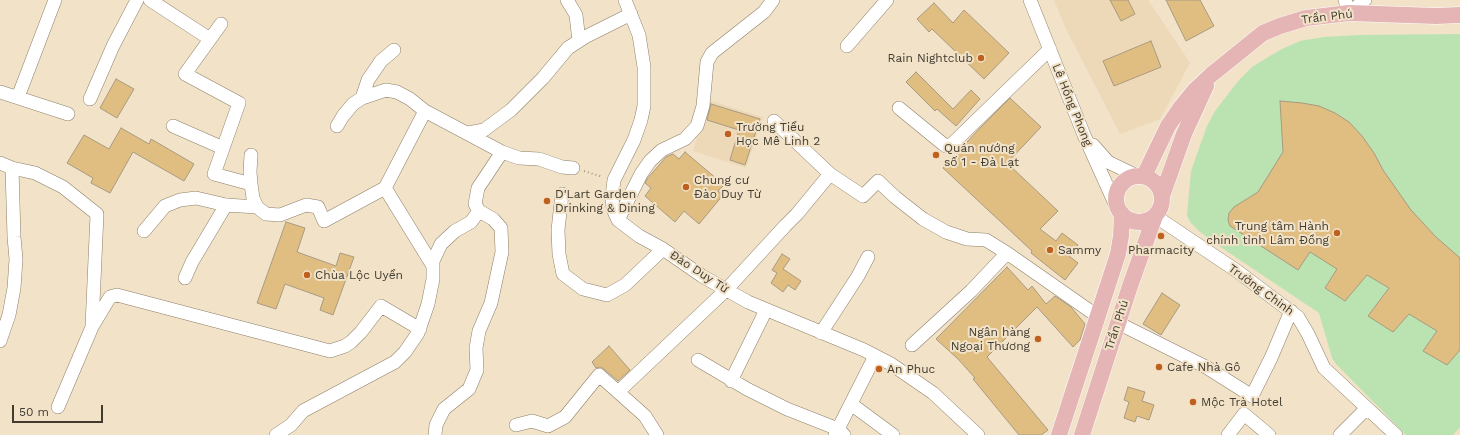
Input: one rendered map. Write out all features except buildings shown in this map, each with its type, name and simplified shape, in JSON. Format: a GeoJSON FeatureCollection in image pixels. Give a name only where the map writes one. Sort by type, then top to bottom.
{"type":"FeatureCollection","features":[{"type":"Feature","properties":{"kind":"main road","name":"Trần Phú"},"geometry":{"type":"LineString","coordinates":[[1140,176],[1172,120],[1196,90],[1211,75],[1263,33],[1280,26],[1347,6],[1436,16],[1460,15]]}},
{"type":"Feature","properties":{"kind":"main road","name":"Trần Phú"},"geometry":{"type":"LineString","coordinates":[[1162,196],[1184,134],[1211,75]]}},
{"type":"Feature","properties":{"kind":"main road"},"geometry":{"type":"LineString","coordinates":[[1140,176],[1150,179],[1156,183],[1162,196],[1162,203],[1155,216],[1149,220],[1134,222],[1127,219],[1119,211],[1116,194],[1124,181],[1130,177],[1140,176]]}},
{"type":"Feature","properties":{"kind":"main road","name":"Trần Phú"},"geometry":{"type":"LineString","coordinates":[[1059,434],[1118,254],[1122,236],[1119,211]]}},
{"type":"Feature","properties":{"kind":"main road","name":"Trần Phú"},"geometry":{"type":"LineString","coordinates":[[1082,435],[1155,216]]}},
{"type":"Feature","properties":{"kind":"street"},"geometry":{"type":"LineString","coordinates":[[18,97],[55,0]]}},
{"type":"Feature","properties":{"kind":"street"},"geometry":{"type":"LineString","coordinates":[[90,99],[113,46],[137,0]]}},
{"type":"Feature","properties":{"kind":"street"},"geometry":{"type":"LineString","coordinates":[[150,0],[210,39]]}},
{"type":"Feature","properties":{"kind":"street"},"geometry":{"type":"LineString","coordinates":[[567,0],[576,15],[579,41]]}},
{"type":"Feature","properties":{"kind":"street"},"geometry":{"type":"LineString","coordinates":[[618,220],[613,209],[612,196],[614,180],[634,140],[644,106],[644,67],[639,35],[625,0]]}},
{"type":"Feature","properties":{"kind":"street"},"geometry":{"type":"LineString","coordinates":[[618,220],[641,174],[650,161],[662,150],[685,139],[697,126],[703,106],[707,62],[712,53],[764,12],[773,0]]}},
{"type":"Feature","properties":{"kind":"street"},"geometry":{"type":"LineString","coordinates":[[847,46],[887,0]]}},
{"type":"Feature","properties":{"kind":"street","name":"Lê Hồng Phong"},"geometry":{"type":"LineString","coordinates":[[1030,0],[1084,135],[1119,211]]}},
{"type":"Feature","properties":{"kind":"street"},"geometry":{"type":"LineString","coordinates":[[1347,6],[1365,0]]}},
{"type":"Feature","properties":{"kind":"street"},"geometry":{"type":"LineString","coordinates":[[468,133],[484,130],[511,110],[543,78],[568,48],[631,14]]}},
{"type":"Feature","properties":{"kind":"street"},"geometry":{"type":"LineString","coordinates":[[221,24],[185,74],[239,103],[214,174],[251,184]]}},
{"type":"Feature","properties":{"kind":"street"},"geometry":{"type":"LineString","coordinates":[[899,108],[943,144],[946,146],[951,145],[1050,49]]}},
{"type":"Feature","properties":{"kind":"street"},"geometry":{"type":"LineString","coordinates":[[362,98],[368,80],[381,61],[394,50]]}},
{"type":"Feature","properties":{"kind":"street"},"geometry":{"type":"LineString","coordinates":[[337,126],[348,110],[362,98],[386,90],[397,92],[410,99],[425,111],[502,152],[519,158],[538,159],[562,167],[573,168]]}},
{"type":"Feature","properties":{"kind":"street"},"geometry":{"type":"LineString","coordinates":[[0,92],[68,114]]}},
{"type":"Feature","properties":{"kind":"street"},"geometry":{"type":"LineString","coordinates":[[251,155],[251,184],[253,198],[257,207],[266,214],[280,215],[306,205],[318,208],[324,221],[385,188],[425,111]]}},
{"type":"Feature","properties":{"kind":"street"},"geometry":{"type":"LineString","coordinates":[[774,121],[830,174],[863,196],[878,181],[923,219],[946,232],[968,239],[986,240],[1090,311],[1099,315]]}},
{"type":"Feature","properties":{"kind":"street"},"geometry":{"type":"LineString","coordinates":[[173,126],[223,148]]}},
{"type":"Feature","properties":{"kind":"street"},"geometry":{"type":"LineString","coordinates":[[1084,135],[1108,162],[1140,176]]}},
{"type":"Feature","properties":{"kind":"street"},"geometry":{"type":"LineString","coordinates":[[435,435],[436,425],[444,410],[469,389],[477,370],[476,348],[479,331],[491,303],[502,252],[501,228],[493,219],[479,211],[475,204],[478,188],[502,152]]}},
{"type":"Feature","properties":{"kind":"street"},"geometry":{"type":"LineString","coordinates":[[0,341],[9,315],[14,288],[16,259],[6,165],[35,173],[63,187],[97,214],[92,327]]}},
{"type":"Feature","properties":{"kind":"street"},"geometry":{"type":"LineString","coordinates":[[618,392],[726,290],[797,214],[830,174]]}},
{"type":"Feature","properties":{"kind":"street"},"geometry":{"type":"LineString","coordinates":[[385,188],[433,266]]}},
{"type":"Feature","properties":{"kind":"street"},"geometry":{"type":"LineString","coordinates":[[562,194],[558,230],[559,254],[563,274],[583,289],[607,295],[625,286],[663,249]]}},
{"type":"Feature","properties":{"kind":"street"},"geometry":{"type":"LineString","coordinates":[[144,231],[165,206],[180,200],[196,198],[226,205],[257,207]]}},
{"type":"Feature","properties":{"kind":"street"},"geometry":{"type":"LineString","coordinates":[[185,278],[192,262],[226,205]]}},
{"type":"Feature","properties":{"kind":"street"},"geometry":{"type":"LineString","coordinates":[[276,435],[293,430],[302,411],[395,362],[411,346],[420,329],[428,304],[433,279],[433,261],[441,244],[455,231],[471,222],[479,211]]}},
{"type":"Feature","properties":{"kind":"street","name":"Trường Chinh"},"geometry":{"type":"LineString","coordinates":[[1155,216],[1291,311],[1302,322],[1324,368],[1396,435]]}},
{"type":"Feature","properties":{"kind":"street","name":"Đào Duy Từ"},"geometry":{"type":"LineString","coordinates":[[618,220],[639,236],[663,249],[702,276],[748,302],[864,350],[891,364],[933,393],[978,435]]}},
{"type":"Feature","properties":{"kind":"street"},"geometry":{"type":"LineString","coordinates":[[912,345],[971,291],[1007,253]]}},
{"type":"Feature","properties":{"kind":"street"},"geometry":{"type":"LineString","coordinates":[[821,333],[858,276],[868,257]]}},
{"type":"Feature","properties":{"kind":"street"},"geometry":{"type":"LineString","coordinates":[[58,407],[92,327],[110,296],[117,294],[330,351],[346,346],[351,342],[361,332],[381,306],[420,329]]}},
{"type":"Feature","properties":{"kind":"street"},"geometry":{"type":"LineString","coordinates":[[731,381],[766,310]]}},
{"type":"Feature","properties":{"kind":"street"},"geometry":{"type":"LineString","coordinates":[[1118,324],[1206,367],[1252,396],[1271,358],[1291,311]]}},
{"type":"Feature","properties":{"kind":"street"},"geometry":{"type":"LineString","coordinates":[[698,360],[731,381],[839,433],[851,404],[875,356]]}},
{"type":"Feature","properties":{"kind":"street"},"geometry":{"type":"LineString","coordinates":[[516,425],[532,421],[548,426],[564,417],[599,375],[645,416],[657,435]]}},
{"type":"Feature","properties":{"kind":"street"},"geometry":{"type":"LineString","coordinates":[[851,404],[893,435]]}},
{"type":"Feature","properties":{"kind":"street"},"geometry":{"type":"LineString","coordinates":[[1340,435],[1367,408]]}},
{"type":"Feature","properties":{"kind":"street"},"geometry":{"type":"LineString","coordinates":[[1088,435],[1090,409]]}},
{"type":"Feature","properties":{"kind":"street"},"geometry":{"type":"LineString","coordinates":[[1228,435],[1244,414],[1269,435]]}},
{"type":"Feature","properties":{"kind":"path"},"geometry":{"type":"LineString","coordinates":[[573,168],[614,180]]}},
{"type":"Feature","properties":{"kind":"shaded area"},"geometry":{"type":"Polygon","coordinates":[[[1054,0],[1148,0],[1190,63],[1160,119],[1120,134],[1066,29],[1054,0]]]}},
{"type":"Feature","properties":{"kind":"shaded area","name":"Trường Tiểu Học Mê Linh 2"},"geometry":{"type":"Polygon","coordinates":[[[708,100],[763,117],[746,168],[693,151],[708,100]]]}},
{"type":"Feature","properties":{"kind":"green space"},"geometry":{"type":"Polygon","coordinates":[[[1460,34],[1460,427],[1453,435],[1406,435],[1336,364],[1332,358],[1319,313],[1213,242],[1190,222],[1187,215],[1191,171],[1207,126],[1215,111],[1239,80],[1252,67],[1280,50],[1300,41],[1324,37],[1360,35],[1460,34]]]}},
{"type":"Feature","properties":{"kind":"place","name":"Rain Nightclub"},"geometry":{"type":"Point","coordinates":[981,58]}},
{"type":"Feature","properties":{"kind":"place","name":"Trường Tiểu Học Mê Linh 2"},"geometry":{"type":"Point","coordinates":[728,134]}},
{"type":"Feature","properties":{"kind":"place","name":"Quán nướng số 1 - Đà Lạt"},"geometry":{"type":"Point","coordinates":[936,155]}},
{"type":"Feature","properties":{"kind":"place","name":"Chung cư Đào Duy Từ"},"geometry":{"type":"Point","coordinates":[686,187]}},
{"type":"Feature","properties":{"kind":"place","name":"D'Lart Garden Drinking & Dining"},"geometry":{"type":"Point","coordinates":[547,201]}},
{"type":"Feature","properties":{"kind":"place","name":"Trung tâm Hành chính tỉnh Lâm Đồng"},"geometry":{"type":"Point","coordinates":[1337,233]}},
{"type":"Feature","properties":{"kind":"place","name":"Pharmacity"},"geometry":{"type":"Point","coordinates":[1161,236]}},
{"type":"Feature","properties":{"kind":"place","name":"Sammy"},"geometry":{"type":"Point","coordinates":[1050,250]}},
{"type":"Feature","properties":{"kind":"place","name":"Chùa Lộc Uyển"},"geometry":{"type":"Point","coordinates":[307,275]}},
{"type":"Feature","properties":{"kind":"place","name":"Ngân hàng Ngoại Thương"},"geometry":{"type":"Point","coordinates":[1038,339]}},
{"type":"Feature","properties":{"kind":"place","name":"Cafe Nhà Gô"},"geometry":{"type":"Point","coordinates":[1159,367]}},
{"type":"Feature","properties":{"kind":"place","name":"An Phuc"},"geometry":{"type":"Point","coordinates":[879,369]}},
{"type":"Feature","properties":{"kind":"place","name":"Mộc Trà Hotel"},"geometry":{"type":"Point","coordinates":[1193,402]}}]}
